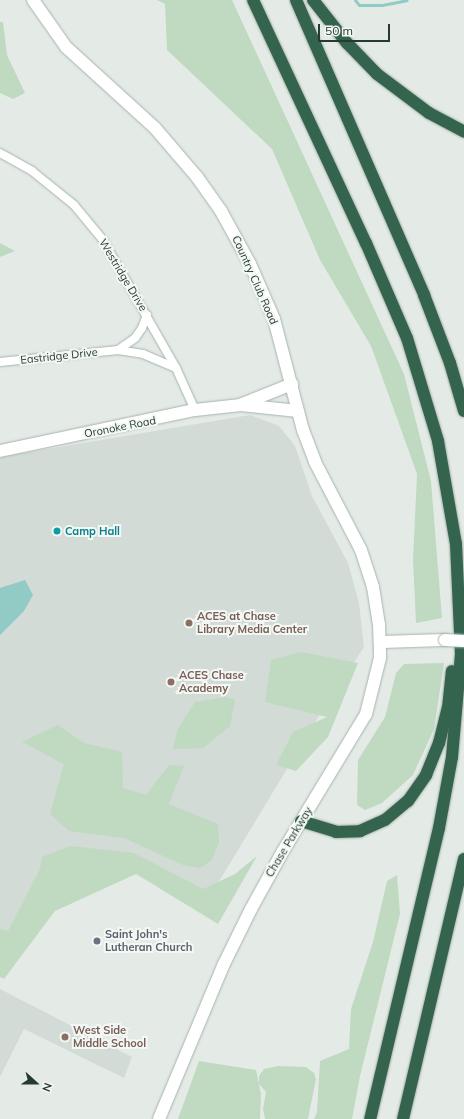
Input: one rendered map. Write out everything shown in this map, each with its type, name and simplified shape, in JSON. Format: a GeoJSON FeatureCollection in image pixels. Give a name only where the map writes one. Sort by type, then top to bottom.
{"type":"FeatureCollection","features":[{"type":"Feature","properties":{"kind":"highway"},"geometry":{"type":"LineString","coordinates":[[253,0],[366,243],[410,345],[430,406],[445,474],[459,582],[460,661],[450,764],[439,828],[370,1119]]}},
{"type":"Feature","properties":{"kind":"highway"},"geometry":{"type":"LineString","coordinates":[[296,0],[424,295],[450,363],[464,411]]}},
{"type":"Feature","properties":{"kind":"highway"},"geometry":{"type":"LineString","coordinates":[[313,0],[347,43],[377,74],[429,113],[464,132]]}},
{"type":"Feature","properties":{"kind":"highway"},"geometry":{"type":"LineString","coordinates":[[300,821],[336,832],[360,831],[373,827],[397,811],[419,788],[433,760],[448,708],[459,582]]}},
{"type":"Feature","properties":{"kind":"highway"},"geometry":{"type":"LineString","coordinates":[[403,1119],[464,859]]}},
{"type":"Feature","properties":{"kind":"street","name":"Country Club Road"},"geometry":{"type":"LineString","coordinates":[[33,0],[66,47],[155,128],[212,196],[233,232],[262,291],[279,336],[298,411],[315,462],[357,542],[368,569],[376,606],[381,642]]}},
{"type":"Feature","properties":{"kind":"street","name":"Westridge Drive"},"geometry":{"type":"LineString","coordinates":[[0,152],[32,171],[74,205],[103,240],[176,368],[195,410]]}},
{"type":"Feature","properties":{"kind":"street","name":"Eastridge Drive"},"geometry":{"type":"LineString","coordinates":[[118,350],[135,338],[142,328],[147,315]]}},
{"type":"Feature","properties":{"kind":"street","name":"Eastridge Drive"},"geometry":{"type":"LineString","coordinates":[[0,362],[118,350],[143,354],[176,368]]}},
{"type":"Feature","properties":{"kind":"street","name":"Oronoke Road"},"geometry":{"type":"LineString","coordinates":[[241,405],[292,384]]}},
{"type":"Feature","properties":{"kind":"street","name":"Oronoke Road"},"geometry":{"type":"LineString","coordinates":[[0,451],[195,410],[241,405],[298,411]]}},
{"type":"Feature","properties":{"kind":"street"},"geometry":{"type":"LineString","coordinates":[[381,642],[424,640],[464,641]]}},
{"type":"Feature","properties":{"kind":"street","name":"Chase Parkway"},"geometry":{"type":"LineString","coordinates":[[159,1119],[236,937],[300,821],[347,750],[366,714],[377,677],[381,642]]}},
{"type":"Feature","properties":{"kind":"shaded area","name":"ACES Chase Academy"},"geometry":{"type":"Polygon","coordinates":[[[250,415],[279,426],[295,446],[312,496],[348,563],[359,603],[364,647],[319,716],[209,898],[134,853],[0,950],[0,457],[250,415]]]}},
{"type":"Feature","properties":{"kind":"shaded area","name":"West Side Middle School"},"geometry":{"type":"Polygon","coordinates":[[[0,989],[132,1057],[124,1078],[24,1029],[0,1077],[0,989]]]}},
{"type":"Feature","properties":{"kind":"green space"},"geometry":{"type":"Polygon","coordinates":[[[157,0],[232,0],[404,374],[431,481],[442,618],[416,623],[413,560],[417,474],[371,346],[320,260],[272,149],[167,50],[165,4],[157,0]]]}},
{"type":"Feature","properties":{"kind":"green space"},"geometry":{"type":"Polygon","coordinates":[[[0,22],[3,22],[7,55],[25,93],[13,99],[0,93],[0,22]]]}},
{"type":"Feature","properties":{"kind":"green space"},"geometry":{"type":"Polygon","coordinates":[[[0,243],[15,251],[0,257],[0,243]]]}},
{"type":"Feature","properties":{"kind":"green space"},"geometry":{"type":"Polygon","coordinates":[[[301,652],[358,663],[328,737],[296,771],[276,765],[293,732],[327,717],[265,702],[271,660],[301,652]]]}},
{"type":"Feature","properties":{"kind":"green space"},"geometry":{"type":"Polygon","coordinates":[[[444,663],[434,729],[413,775],[382,803],[365,810],[357,805],[358,760],[385,717],[396,673],[404,664],[444,663]]]}},
{"type":"Feature","properties":{"kind":"green space"},"geometry":{"type":"Polygon","coordinates":[[[226,697],[235,700],[230,726],[203,748],[173,749],[178,729],[195,702],[226,697]]]}},
{"type":"Feature","properties":{"kind":"green space"},"geometry":{"type":"Polygon","coordinates":[[[58,725],[84,743],[122,752],[123,788],[146,795],[169,765],[184,766],[169,804],[218,824],[219,842],[212,860],[200,868],[183,865],[124,838],[69,831],[50,814],[64,764],[22,742],[58,725]]]}},
{"type":"Feature","properties":{"kind":"green space"},"geometry":{"type":"Polygon","coordinates":[[[70,846],[134,853],[203,889],[235,874],[257,856],[218,924],[136,874],[55,911],[4,979],[0,977],[0,929],[8,931],[40,869],[42,857],[70,846]]]}},
{"type":"Feature","properties":{"kind":"green space"},"geometry":{"type":"Polygon","coordinates":[[[397,875],[400,914],[360,1076],[352,1119],[314,1119],[317,1112],[320,1061],[349,1049],[351,1009],[373,942],[387,881],[397,875]]]}},
{"type":"Feature","properties":{"kind":"green space"},"geometry":{"type":"Polygon","coordinates":[[[199,1061],[256,1070],[261,1094],[260,1119],[178,1119],[199,1061]]]}},
{"type":"Feature","properties":{"kind":"green space"},"geometry":{"type":"Polygon","coordinates":[[[278,1066],[306,1067],[314,1073],[316,1079],[308,1119],[265,1119],[263,1109],[266,1092],[259,1084],[259,1076],[264,1069],[278,1066]]]}},
{"type":"Feature","properties":{"kind":"water"},"geometry":{"type":"Polygon","coordinates":[[[25,580],[33,595],[24,611],[0,635],[0,588],[25,580]]]}},
{"type":"Feature","properties":{"kind":"waterway"},"geometry":{"type":"LineString","coordinates":[[355,0],[359,5],[382,5],[407,0]]}},
{"type":"Feature","properties":{"kind":"place","name":"Camp Hall"},"geometry":{"type":"Point","coordinates":[57,531]}},
{"type":"Feature","properties":{"kind":"place","name":"ACES at Chase Library Media Center"},"geometry":{"type":"Point","coordinates":[189,623]}},
{"type":"Feature","properties":{"kind":"place","name":"ACES Chase Academy"},"geometry":{"type":"Point","coordinates":[171,682]}},
{"type":"Feature","properties":{"kind":"place","name":"Saint John's Lutheran Church"},"geometry":{"type":"Point","coordinates":[97,941]}},
{"type":"Feature","properties":{"kind":"place","name":"West Side Middle School"},"geometry":{"type":"Point","coordinates":[65,1037]}}]}
